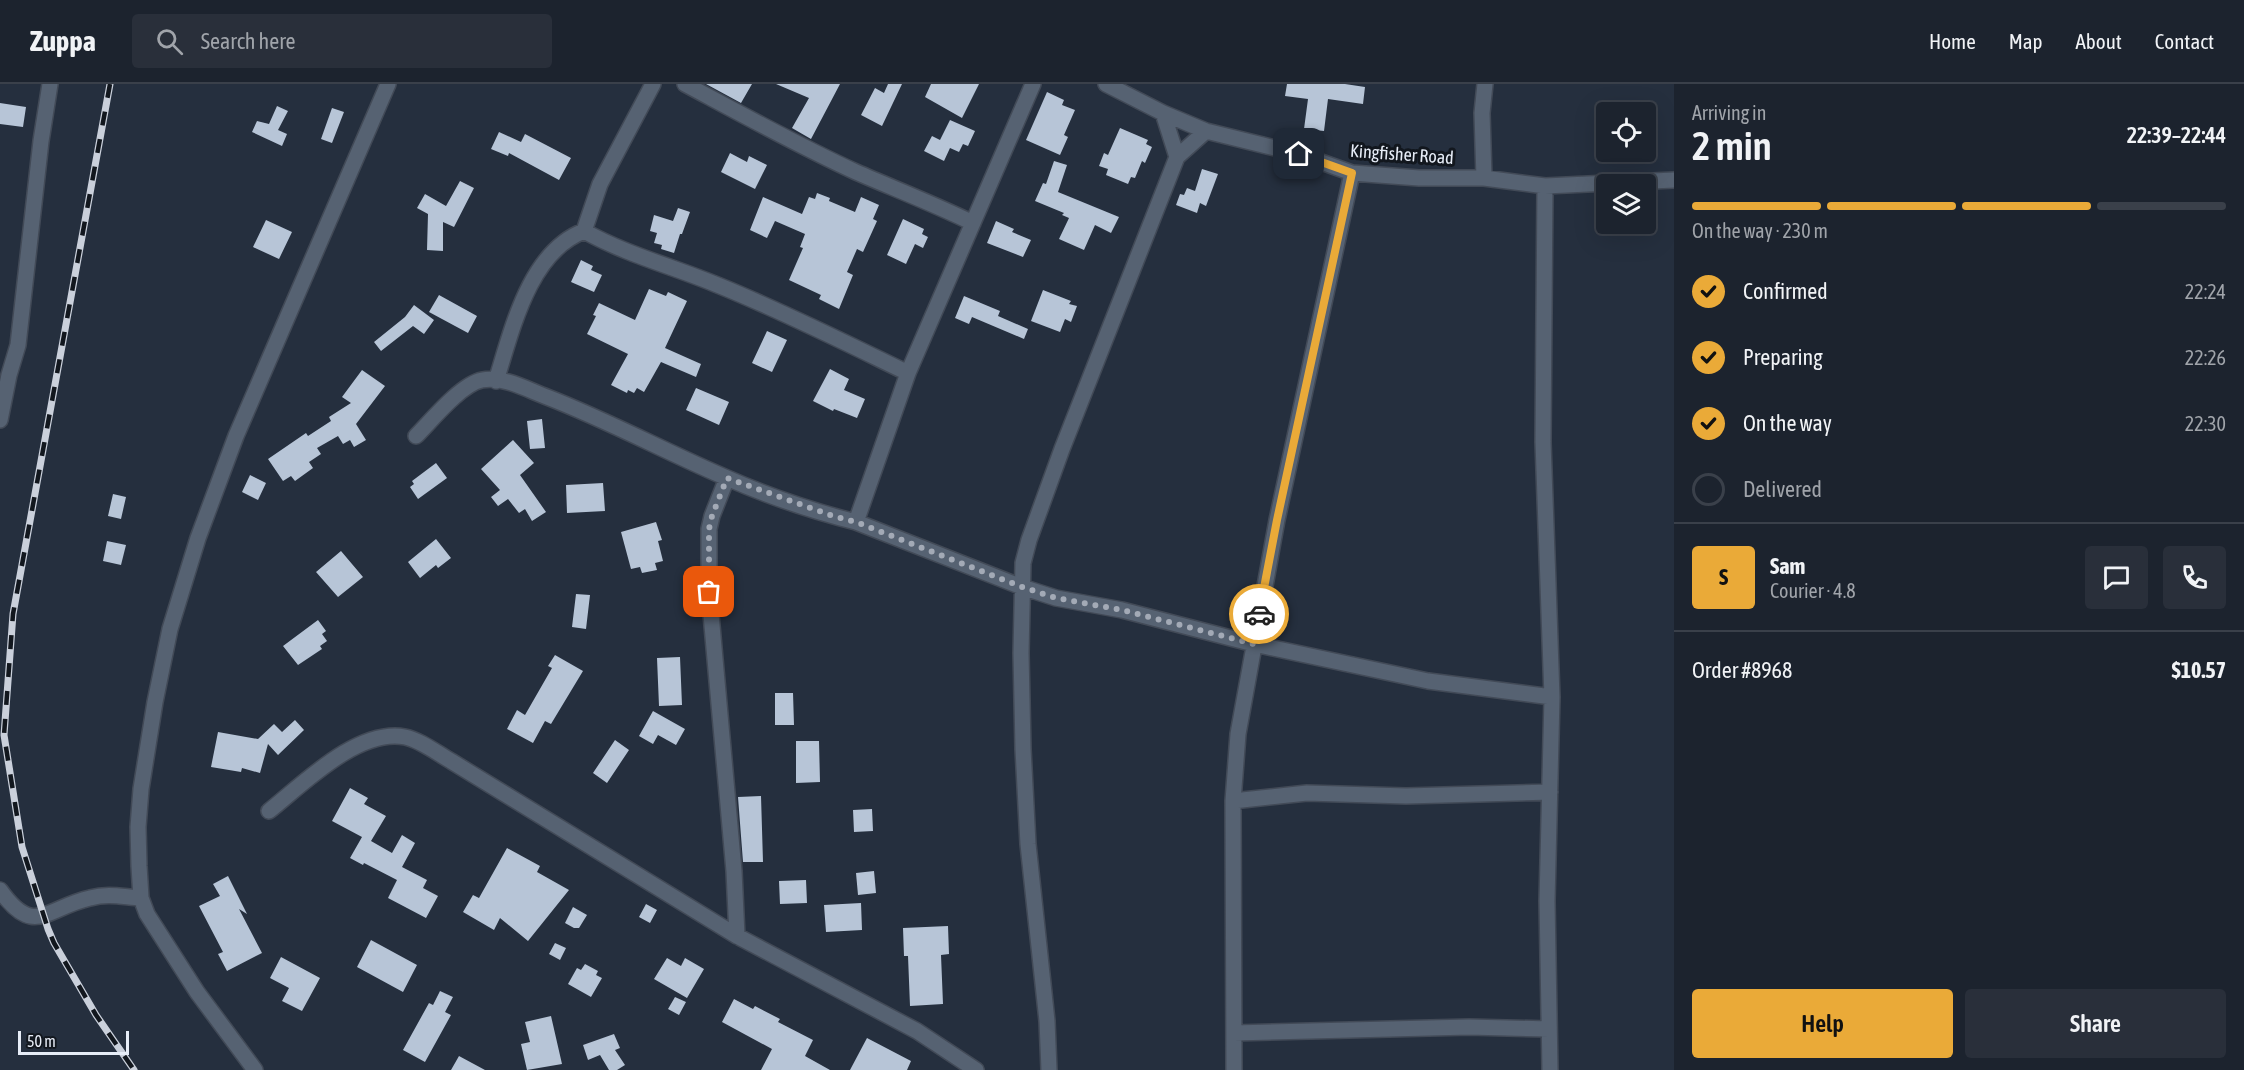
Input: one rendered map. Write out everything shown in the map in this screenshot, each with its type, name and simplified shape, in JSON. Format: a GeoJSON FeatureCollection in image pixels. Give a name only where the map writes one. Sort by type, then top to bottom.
{"type":"FeatureCollection","features":[{"type":"Feature","properties":{"kind":"street"},"geometry":{"type":"LineString","coordinates":[[0,420],[18,345],[41,141],[50,84]]}},
{"type":"Feature","properties":{"kind":"street"},"geometry":{"type":"LineString","coordinates":[[255,1070],[197,992],[152,922],[141,898],[138,827],[141,789],[155,702],[171,629],[198,537],[236,436],[388,84]]}},
{"type":"Feature","properties":{"kind":"street"},"geometry":{"type":"LineString","coordinates":[[496,381],[516,317],[534,279],[559,245],[584,231],[600,184],[653,84]]}},
{"type":"Feature","properties":{"kind":"street"},"geometry":{"type":"LineString","coordinates":[[685,84],[818,153],[973,223]]}},
{"type":"Feature","properties":{"kind":"street"},"geometry":{"type":"LineString","coordinates":[[856,522],[908,373],[1033,84]]}},
{"type":"Feature","properties":{"kind":"street","name":"Kingfisher Road"},"geometry":{"type":"LineString","coordinates":[[1106,84],[1163,113],[1206,131],[1299,154],[1352,173],[1419,178],[1484,178],[1545,186],[1674,180]]}},
{"type":"Feature","properties":{"kind":"street"},"geometry":{"type":"LineString","coordinates":[[1484,178],[1482,113],[1485,84]]}},
{"type":"Feature","properties":{"kind":"street"},"geometry":{"type":"LineString","coordinates":[[1163,113],[1177,158]]}},
{"type":"Feature","properties":{"kind":"street"},"geometry":{"type":"LineString","coordinates":[[1049,1070],[1047,1021],[1027,832],[1023,739],[1023,563],[1062,448],[1177,158],[1206,131]]}},
{"type":"Feature","properties":{"kind":"street"},"geometry":{"type":"LineString","coordinates":[[1234,1070],[1233,801],[1238,734],[1277,520],[1352,173]]}},
{"type":"Feature","properties":{"kind":"street"},"geometry":{"type":"LineString","coordinates":[[1545,186],[1543,442],[1552,697],[1547,901],[1550,1070]]}},
{"type":"Feature","properties":{"kind":"street"},"geometry":{"type":"LineString","coordinates":[[584,231],[622,251],[686,272],[738,294],[908,373]]}},
{"type":"Feature","properties":{"kind":"street"},"geometry":{"type":"LineString","coordinates":[[416,436],[453,399],[481,380],[509,383],[586,412],[727,478],[856,522],[1056,598],[1122,610],[1254,644],[1428,681],[1552,697]]}},
{"type":"Feature","properties":{"kind":"street"},"geometry":{"type":"LineString","coordinates":[[727,478],[709,529],[709,592],[733,860],[737,936]]}},
{"type":"Feature","properties":{"kind":"street"},"geometry":{"type":"LineString","coordinates":[[269,811],[340,754],[385,738],[405,737],[450,761],[737,936],[917,1031],[976,1070]]}},
{"type":"Feature","properties":{"kind":"street"},"geometry":{"type":"LineString","coordinates":[[1233,801],[1307,793],[1406,796],[1550,792]]}},
{"type":"Feature","properties":{"kind":"street"},"geometry":{"type":"LineString","coordinates":[[0,890],[12,907],[25,916],[44,916],[75,902],[107,894],[141,898]]}},
{"type":"Feature","properties":{"kind":"street"},"geometry":{"type":"LineString","coordinates":[[1234,1033],[1469,1027],[1549,1029]]}},
{"type":"Feature","properties":{"kind":"building"},"geometry":{"type":"Polygon","coordinates":[[[706,84],[752,84],[741,103],[706,84]]]}},
{"type":"Feature","properties":{"kind":"building"},"geometry":{"type":"Polygon","coordinates":[[[776,84],[840,84],[811,139],[792,128],[809,98],[776,84]]]}},
{"type":"Feature","properties":{"kind":"building"},"geometry":{"type":"Polygon","coordinates":[[[888,84],[902,84],[882,126],[861,115],[875,88],[884,93],[888,84]]]}},
{"type":"Feature","properties":{"kind":"building"},"geometry":{"type":"Polygon","coordinates":[[[931,84],[979,84],[962,118],[925,97],[931,84]]]}},
{"type":"Feature","properties":{"kind":"building"},"geometry":{"type":"Polygon","coordinates":[[[1287,84],[1345,84],[1365,87],[1363,104],[1328,99],[1324,131],[1304,129],[1308,99],[1285,96],[1287,84]]]}},
{"type":"Feature","properties":{"kind":"building"},"geometry":{"type":"Polygon","coordinates":[[[1047,92],[1064,100],[1062,105],[1075,110],[1064,135],[1068,137],[1060,155],[1026,140],[1047,92]]]}},
{"type":"Feature","properties":{"kind":"building"},"geometry":{"type":"Polygon","coordinates":[[[0,103],[26,107],[23,127],[0,124],[0,103]]]}},
{"type":"Feature","properties":{"kind":"building"},"geometry":{"type":"Polygon","coordinates":[[[277,106],[288,111],[278,130],[287,134],[282,146],[252,132],[257,121],[269,124],[277,106]]]}},
{"type":"Feature","properties":{"kind":"building"},"geometry":{"type":"Polygon","coordinates":[[[332,108],[344,112],[332,143],[321,139],[332,108]]]}},
{"type":"Feature","properties":{"kind":"building"},"geometry":{"type":"Polygon","coordinates":[[[950,120],[975,131],[968,146],[963,144],[959,152],[950,148],[944,161],[924,151],[932,136],[940,140],[950,120]]]}},
{"type":"Feature","properties":{"kind":"building"},"geometry":{"type":"Polygon","coordinates":[[[1120,128],[1148,140],[1146,144],[1152,147],[1145,163],[1142,161],[1135,178],[1131,177],[1128,184],[1106,175],[1108,169],[1099,166],[1104,153],[1108,155],[1120,128]]]}},
{"type":"Feature","properties":{"kind":"building"},"geometry":{"type":"Polygon","coordinates":[[[499,132],[521,142],[525,134],[571,158],[559,180],[509,153],[508,156],[491,149],[499,132]]]}},
{"type":"Feature","properties":{"kind":"building"},"geometry":{"type":"Polygon","coordinates":[[[730,153],[747,162],[749,156],[767,165],[755,189],[721,172],[730,153]]]}},
{"type":"Feature","properties":{"kind":"building"},"geometry":{"type":"Polygon","coordinates":[[[1054,161],[1067,165],[1058,192],[1119,217],[1111,233],[1095,225],[1084,250],[1059,239],[1069,218],[1062,215],[1064,213],[1035,201],[1043,183],[1046,184],[1054,161]]]}},
{"type":"Feature","properties":{"kind":"building"},"geometry":{"type":"Polygon","coordinates":[[[1202,169],[1218,174],[1206,206],[1200,203],[1197,213],[1176,205],[1180,194],[1184,195],[1187,188],[1195,191],[1202,169]]]}},
{"type":"Feature","properties":{"kind":"building"},"geometry":{"type":"Polygon","coordinates":[[[460,181],[474,188],[454,227],[443,222],[443,251],[427,250],[428,214],[417,208],[425,194],[446,206],[460,181]]]}},
{"type":"Feature","properties":{"kind":"building"},"geometry":{"type":"Polygon","coordinates":[[[817,193],[855,212],[861,197],[879,205],[873,219],[877,221],[863,252],[857,249],[847,272],[853,275],[839,309],[819,299],[821,295],[789,280],[803,248],[800,247],[805,234],[775,221],[767,238],[750,230],[763,197],[802,214],[809,197],[815,199],[817,193]]]}},
{"type":"Feature","properties":{"kind":"building"},"geometry":{"type":"Polygon","coordinates":[[[678,208],[690,212],[674,253],[661,249],[662,245],[654,243],[657,233],[650,231],[654,215],[673,221],[678,208]]]}},
{"type":"Feature","properties":{"kind":"building"},"geometry":{"type":"Polygon","coordinates":[[[903,219],[924,229],[922,234],[928,237],[923,248],[915,244],[906,264],[887,255],[903,219]]]}},
{"type":"Feature","properties":{"kind":"building"},"geometry":{"type":"Polygon","coordinates":[[[266,220],[292,232],[279,259],[253,247],[266,220]]]}},
{"type":"Feature","properties":{"kind":"building"},"geometry":{"type":"Polygon","coordinates":[[[996,221],[1014,229],[1012,232],[1031,240],[1023,257],[987,243],[996,221]]]}},
{"type":"Feature","properties":{"kind":"building"},"geometry":{"type":"Polygon","coordinates":[[[581,260],[593,266],[591,270],[602,275],[594,292],[571,282],[581,260]]]}},
{"type":"Feature","properties":{"kind":"building"},"geometry":{"type":"Polygon","coordinates":[[[649,289],[666,296],[668,292],[687,301],[665,348],[701,364],[696,377],[661,362],[644,392],[637,388],[634,393],[628,390],[627,393],[611,385],[628,354],[587,334],[596,316],[593,315],[599,303],[635,320],[649,289]]]}},
{"type":"Feature","properties":{"kind":"building"},"geometry":{"type":"Polygon","coordinates":[[[1043,290],[1071,301],[1069,304],[1077,306],[1071,322],[1065,319],[1060,332],[1031,321],[1043,290]]]}},
{"type":"Feature","properties":{"kind":"building"},"geometry":{"type":"Polygon","coordinates":[[[439,295],[477,316],[468,333],[429,312],[439,295]]]}},
{"type":"Feature","properties":{"kind":"building"},"geometry":{"type":"Polygon","coordinates":[[[964,296],[1000,311],[998,316],[1028,329],[1024,339],[972,317],[969,324],[955,318],[964,296]]]}},
{"type":"Feature","properties":{"kind":"building"},"geometry":{"type":"Polygon","coordinates":[[[414,305],[434,320],[424,334],[413,326],[381,351],[374,342],[405,317],[414,305]]]}},
{"type":"Feature","properties":{"kind":"building"},"geometry":{"type":"Polygon","coordinates":[[[767,331],[787,340],[772,372],[752,363],[767,331]]]}},
{"type":"Feature","properties":{"kind":"building"},"geometry":{"type":"Polygon","coordinates":[[[830,369],[849,379],[844,390],[865,399],[857,418],[834,409],[833,411],[813,401],[830,369]]]}},
{"type":"Feature","properties":{"kind":"building"},"geometry":{"type":"Polygon","coordinates":[[[362,370],[385,386],[356,424],[366,440],[354,447],[350,440],[343,444],[338,436],[317,448],[321,454],[309,462],[313,468],[295,481],[291,476],[283,481],[268,459],[306,433],[308,436],[331,421],[329,417],[351,403],[342,397],[362,370]]]}},
{"type":"Feature","properties":{"kind":"building"},"geometry":{"type":"Polygon","coordinates":[[[696,388],[729,402],[719,425],[686,410],[696,388]]]}},
{"type":"Feature","properties":{"kind":"building"},"geometry":{"type":"Polygon","coordinates":[[[542,419],[545,448],[530,449],[527,421],[542,419]]]}},
{"type":"Feature","properties":{"kind":"building"},"geometry":{"type":"Polygon","coordinates":[[[513,440],[534,463],[520,475],[546,512],[532,521],[525,509],[519,513],[508,499],[498,506],[491,497],[500,490],[481,469],[513,440]]]}},
{"type":"Feature","properties":{"kind":"building"},"geometry":{"type":"Polygon","coordinates":[[[436,463],[447,478],[418,499],[410,487],[414,484],[412,481],[436,463]]]}},
{"type":"Feature","properties":{"kind":"building"},"geometry":{"type":"Polygon","coordinates":[[[250,475],[266,483],[258,500],[242,492],[250,475]]]}},
{"type":"Feature","properties":{"kind":"building"},"geometry":{"type":"Polygon","coordinates":[[[603,483],[605,511],[567,513],[566,485],[603,483]]]}},
{"type":"Feature","properties":{"kind":"building"},"geometry":{"type":"Polygon","coordinates":[[[113,494],[126,497],[121,519],[108,516],[113,494]]]}},
{"type":"Feature","properties":{"kind":"building"},"geometry":{"type":"Polygon","coordinates":[[[656,522],[662,540],[658,541],[663,561],[655,563],[657,570],[642,573],[640,567],[631,569],[621,532],[656,522]]]}},
{"type":"Feature","properties":{"kind":"building"},"geometry":{"type":"Polygon","coordinates":[[[436,539],[451,558],[438,568],[436,565],[420,578],[408,562],[436,539]]]}},
{"type":"Feature","properties":{"kind":"building"},"geometry":{"type":"Polygon","coordinates":[[[107,541],[126,545],[121,565],[103,561],[107,541]]]}},
{"type":"Feature","properties":{"kind":"building"},"geometry":{"type":"Polygon","coordinates":[[[341,551],[363,577],[338,597],[316,572],[341,551]]]}},
{"type":"Feature","properties":{"kind":"building"},"geometry":{"type":"Polygon","coordinates":[[[576,594],[590,595],[586,629],[572,627],[576,594]]]}},
{"type":"Feature","properties":{"kind":"building"},"geometry":{"type":"Polygon","coordinates":[[[318,620],[326,631],[322,634],[327,641],[320,646],[322,649],[298,665],[283,646],[318,620]]]}},
{"type":"Feature","properties":{"kind":"building"},"geometry":{"type":"Polygon","coordinates":[[[555,655],[583,671],[551,724],[545,721],[533,743],[507,729],[517,710],[525,715],[552,668],[548,666],[555,655]]]}},
{"type":"Feature","properties":{"kind":"building"},"geometry":{"type":"Polygon","coordinates":[[[680,657],[682,705],[659,706],[657,658],[680,657]]]}},
{"type":"Feature","properties":{"kind":"building"},"geometry":{"type":"Polygon","coordinates":[[[775,693],[793,693],[794,725],[775,725],[775,693]]]}},
{"type":"Feature","properties":{"kind":"building"},"geometry":{"type":"Polygon","coordinates":[[[653,711],[685,729],[676,745],[658,735],[653,744],[639,736],[653,711]]]}},
{"type":"Feature","properties":{"kind":"building"},"geometry":{"type":"Polygon","coordinates":[[[295,720],[304,730],[278,755],[268,744],[260,773],[242,768],[241,772],[211,767],[218,732],[258,739],[274,724],[282,732],[295,720]]]}},
{"type":"Feature","properties":{"kind":"building"},"geometry":{"type":"Polygon","coordinates":[[[615,740],[629,750],[607,783],[593,773],[615,740]]]}},
{"type":"Feature","properties":{"kind":"building"},"geometry":{"type":"Polygon","coordinates":[[[796,741],[819,741],[820,782],[796,783],[796,741]]]}},
{"type":"Feature","properties":{"kind":"building"},"geometry":{"type":"Polygon","coordinates":[[[350,788],[368,798],[364,804],[386,816],[371,841],[392,853],[402,835],[415,843],[402,867],[427,880],[423,888],[438,896],[426,918],[388,898],[397,880],[350,858],[362,837],[332,821],[350,788]]]}},
{"type":"Feature","properties":{"kind":"building"},"geometry":{"type":"Polygon","coordinates":[[[761,796],[763,862],[743,862],[738,797],[761,796]]]}},
{"type":"Feature","properties":{"kind":"building"},"geometry":{"type":"Polygon","coordinates":[[[872,809],[873,831],[854,832],[853,810],[872,809]]]}},
{"type":"Feature","properties":{"kind":"building"},"geometry":{"type":"Polygon","coordinates":[[[507,848],[540,866],[537,872],[569,890],[528,941],[500,918],[494,930],[463,912],[473,895],[479,898],[507,848]]]}},
{"type":"Feature","properties":{"kind":"building"},"geometry":{"type":"Polygon","coordinates":[[[874,871],[876,893],[858,895],[856,873],[874,871]]]}},
{"type":"Feature","properties":{"kind":"building"},"geometry":{"type":"Polygon","coordinates":[[[228,876],[247,914],[239,909],[262,953],[227,971],[218,954],[223,952],[199,906],[220,896],[213,884],[228,876]]]}},
{"type":"Feature","properties":{"kind":"building"},"geometry":{"type":"Polygon","coordinates":[[[806,880],[807,903],[780,904],[779,881],[806,880]]]}},
{"type":"Feature","properties":{"kind":"building"},"geometry":{"type":"Polygon","coordinates":[[[861,903],[862,930],[826,932],[824,905],[861,903]]]}},
{"type":"Feature","properties":{"kind":"building"},"geometry":{"type":"Polygon","coordinates":[[[646,904],[657,910],[650,923],[639,917],[646,904]]]}},
{"type":"Feature","properties":{"kind":"building"},"geometry":{"type":"Polygon","coordinates":[[[573,907],[587,915],[579,928],[565,923],[573,907]]]}},
{"type":"Feature","properties":{"kind":"building"},"geometry":{"type":"Polygon","coordinates":[[[948,926],[949,954],[941,955],[943,1004],[910,1006],[908,956],[904,956],[903,928],[948,926]]]}},
{"type":"Feature","properties":{"kind":"building"},"geometry":{"type":"Polygon","coordinates":[[[371,940],[417,965],[403,992],[357,967],[371,940]]]}},
{"type":"Feature","properties":{"kind":"building"},"geometry":{"type":"Polygon","coordinates":[[[555,943],[566,948],[560,960],[549,954],[555,943]]]}},
{"type":"Feature","properties":{"kind":"building"},"geometry":{"type":"Polygon","coordinates":[[[281,957],[320,978],[302,1011],[282,1001],[289,988],[270,978],[281,957]]]}},
{"type":"Feature","properties":{"kind":"building"},"geometry":{"type":"Polygon","coordinates":[[[667,958],[681,966],[685,958],[704,969],[687,998],[654,979],[667,958]]]}},
{"type":"Feature","properties":{"kind":"building"},"geometry":{"type":"Polygon","coordinates":[[[585,964],[598,971],[596,975],[602,978],[591,997],[568,984],[577,968],[581,970],[585,964]]]}},
{"type":"Feature","properties":{"kind":"building"},"geometry":{"type":"Polygon","coordinates":[[[440,991],[453,997],[445,1012],[451,1015],[425,1062],[403,1050],[429,1003],[433,1005],[440,991]]]}},
{"type":"Feature","properties":{"kind":"building"},"geometry":{"type":"Polygon","coordinates":[[[675,997],[686,1002],[679,1015],[668,1009],[675,997]]]}},
{"type":"Feature","properties":{"kind":"building"},"geometry":{"type":"Polygon","coordinates":[[[734,999],[753,1009],[755,1006],[780,1019],[778,1022],[813,1040],[805,1056],[830,1070],[761,1070],[772,1049],[722,1022],[734,999]]]}},
{"type":"Feature","properties":{"kind":"building"},"geometry":{"type":"Polygon","coordinates":[[[551,1016],[562,1064],[527,1070],[521,1044],[530,1042],[525,1022],[551,1016]]]}},
{"type":"Feature","properties":{"kind":"building"},"geometry":{"type":"Polygon","coordinates":[[[614,1034],[620,1048],[615,1050],[625,1065],[617,1070],[609,1070],[600,1055],[588,1060],[583,1045],[614,1034]]]}},
{"type":"Feature","properties":{"kind":"building"},"geometry":{"type":"Polygon","coordinates":[[[867,1038],[911,1061],[907,1070],[850,1070],[867,1038]]]}},
{"type":"Feature","properties":{"kind":"building"},"geometry":{"type":"Polygon","coordinates":[[[459,1056],[485,1070],[451,1070],[459,1056]]]}},
{"type":"Feature","properties":{"kind":"railway"},"geometry":{"type":"LineString","coordinates":[[110,84],[13,614],[4,735],[22,847],[48,929],[96,1015],[134,1070]]}},
{"type":"Feature","properties":{"kind":"way so far"},"geometry":{"type":"LineString","coordinates":[[709,592],[709,529],[727,478],[856,522],[1056,598],[1122,610],[1254,644],[1259,614]]}},
{"type":"Feature","properties":{"kind":"route"},"geometry":{"type":"LineString","coordinates":[[1259,614],[1352,173],[1299,154]]}}]}
